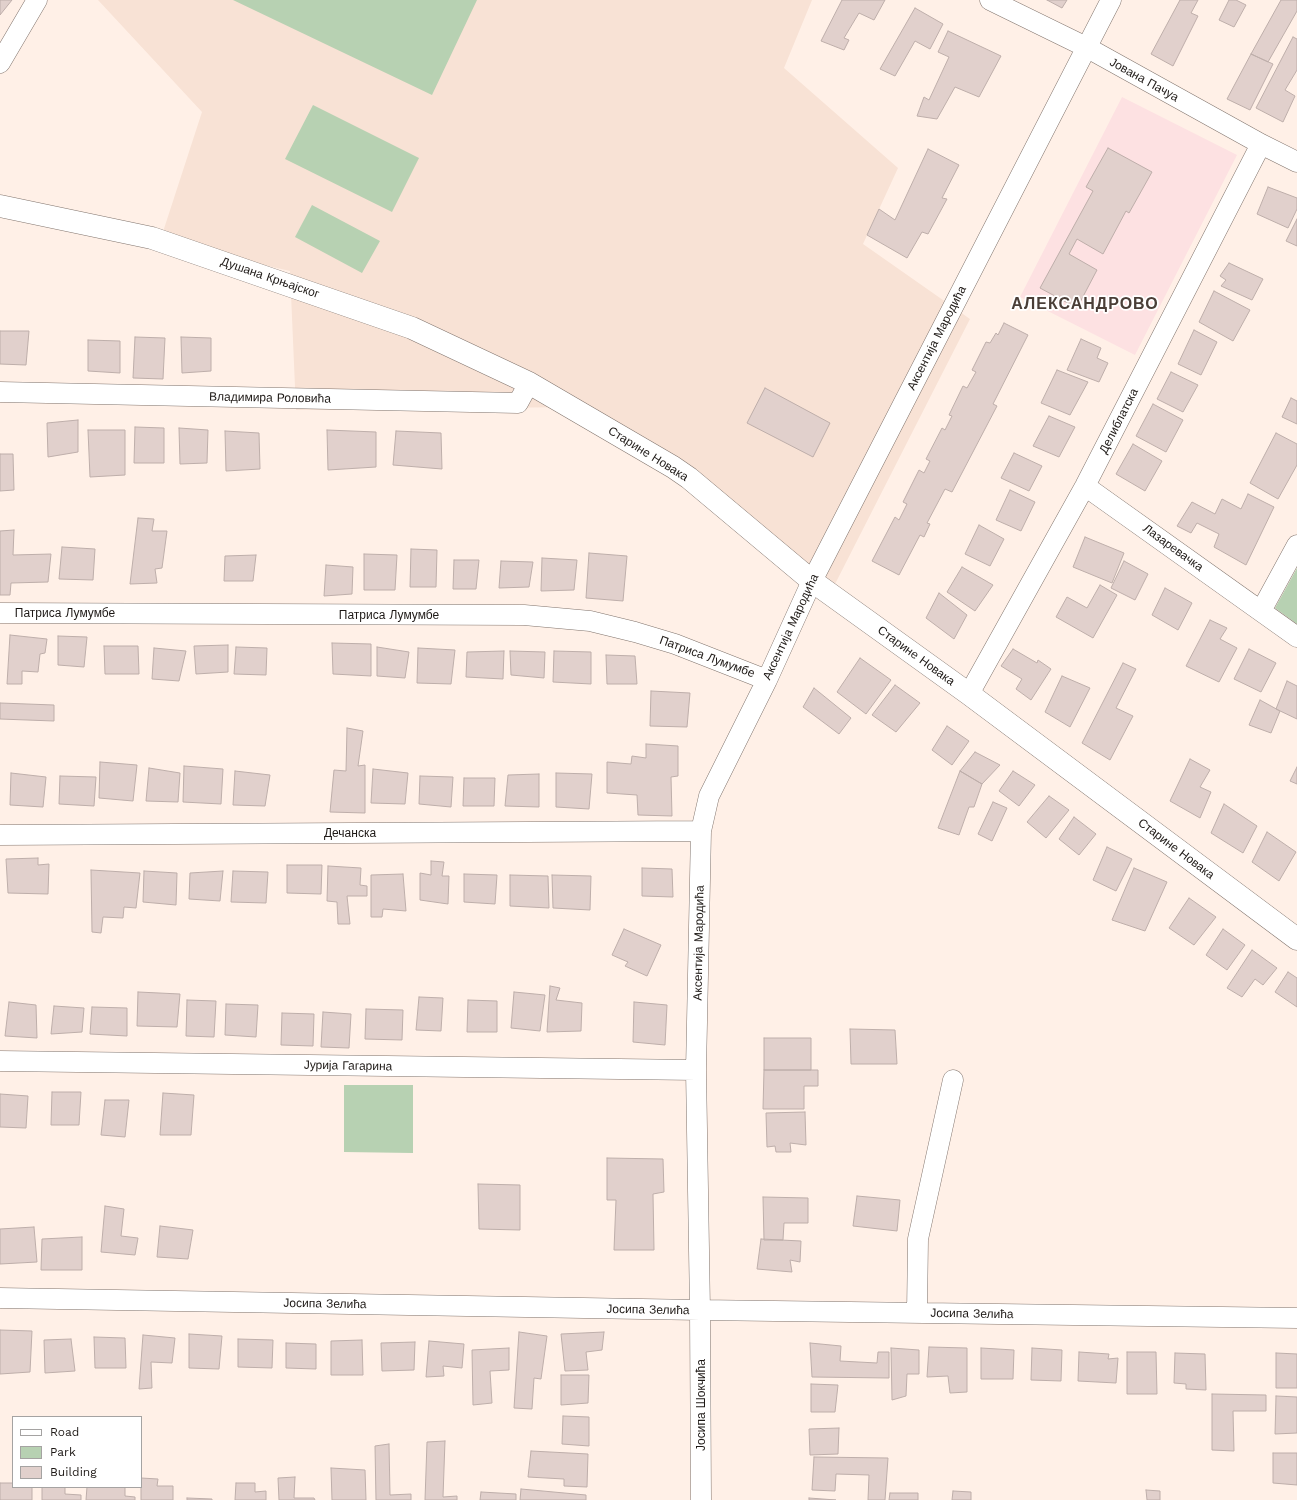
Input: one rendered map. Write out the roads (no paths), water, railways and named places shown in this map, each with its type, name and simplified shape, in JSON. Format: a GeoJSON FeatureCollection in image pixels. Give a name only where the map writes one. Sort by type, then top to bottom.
{"type":"FeatureCollection","features":[{"type":"Feature","properties":{"kind":"street"},"geometry":{"type":"LineString","coordinates":[[0,63],[38,0]]}},
{"type":"Feature","properties":{"kind":"street","name":"Јована Пачуа"},"geometry":{"type":"LineString","coordinates":[[990,0],[1086,48],[1261,144],[1297,162]]}},
{"type":"Feature","properties":{"kind":"street","name":"Аксентија Мародића"},"geometry":{"type":"LineString","coordinates":[[700,1310],[696,1070],[701,831],[709,796],[767,680],[812,581],[1111,0]]}},
{"type":"Feature","properties":{"kind":"street","name":"Делиблатска"},"geometry":{"type":"LineString","coordinates":[[970,694],[1085,486],[1261,144]]}},
{"type":"Feature","properties":{"kind":"street","name":"Душана Крњајског"},"geometry":{"type":"LineString","coordinates":[[0,206],[158,240],[412,328],[529,384]]}},
{"type":"Feature","properties":{"kind":"street","name":"Старине Новака"},"geometry":{"type":"LineString","coordinates":[[529,384],[673,467],[812,581],[970,694],[1297,939]]}},
{"type":"Feature","properties":{"kind":"street","name":"Владимира Роловића"},"geometry":{"type":"LineString","coordinates":[[0,392],[518,403],[529,384]]}},
{"type":"Feature","properties":{"kind":"street","name":"Лазаревачка"},"geometry":{"type":"LineString","coordinates":[[1085,486],[1297,637]]}},
{"type":"Feature","properties":{"kind":"street"},"geometry":{"type":"LineString","coordinates":[[1261,611],[1297,545]]}},
{"type":"Feature","properties":{"kind":"street","name":"Патриса Лумумбе"},"geometry":{"type":"LineString","coordinates":[[0,613],[524,615],[590,621],[635,632],[675,644],[767,680]]}},
{"type":"Feature","properties":{"kind":"street","name":"Дечанска"},"geometry":{"type":"LineString","coordinates":[[0,835],[701,831]]}},
{"type":"Feature","properties":{"kind":"street","name":"Јурија Гагарина"},"geometry":{"type":"LineString","coordinates":[[0,1061],[696,1070]]}},
{"type":"Feature","properties":{"kind":"street"},"geometry":{"type":"LineString","coordinates":[[917,1313],[918,1239],[953,1080]]}},
{"type":"Feature","properties":{"kind":"street","name":"Јосипа Зелића"},"geometry":{"type":"LineString","coordinates":[[0,1298],[700,1310],[1297,1318]]}},
{"type":"Feature","properties":{"kind":"street","name":"Јосипа Шокчића"},"geometry":{"type":"LineString","coordinates":[[700,1310],[701,1500]]}},
{"type":"Feature","properties":{"kind":"district","name":"АЛЕКСАНДРОВО"},"geometry":{"type":"Point","coordinates":[1085,304]}}]}
